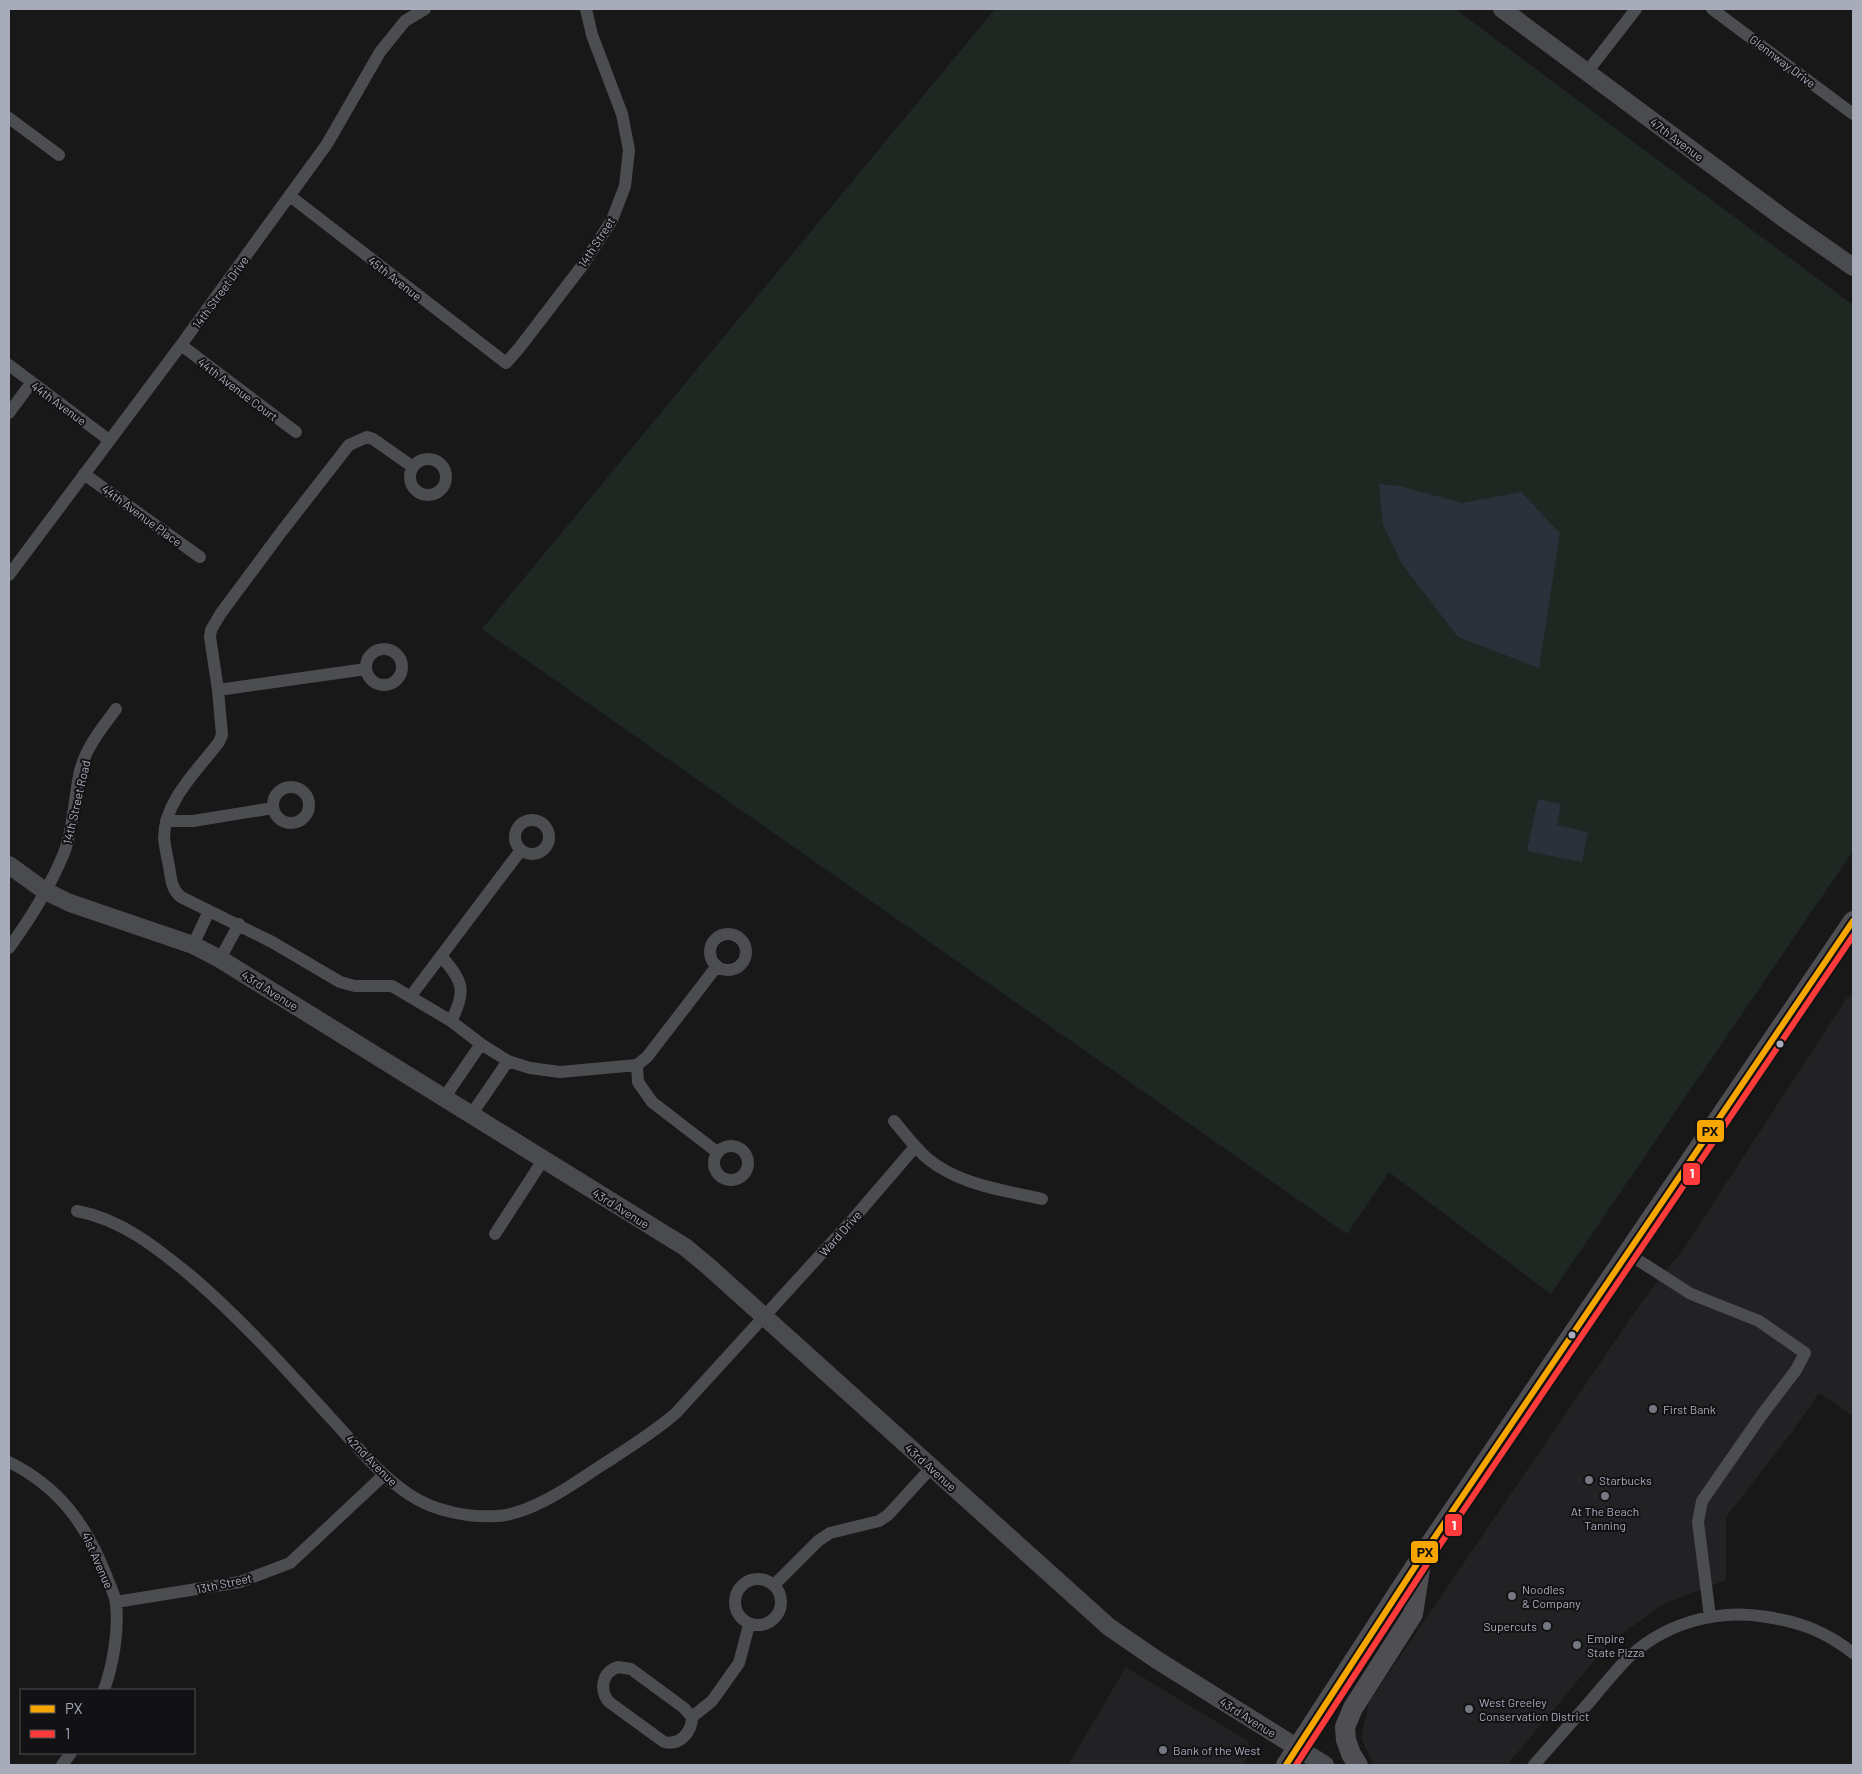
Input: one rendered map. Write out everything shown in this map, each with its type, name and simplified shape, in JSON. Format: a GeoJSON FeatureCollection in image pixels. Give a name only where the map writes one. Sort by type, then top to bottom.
{"type":"FeatureCollection","features":[{"type":"Feature","properties":{"kind":"main road"},"geometry":{"type":"LineString","coordinates":[[1286,1765],[1422,1556],[1853,921]]}},
{"type":"Feature","properties":{"kind":"main road"},"geometry":{"type":"LineString","coordinates":[[1358,1765],[1351,1754],[1346,1740],[1345,1727],[1353,1708],[1414,1614],[1422,1556]]}},
{"type":"Feature","properties":{"kind":"street","name":"14th Street Drive"},"geometry":{"type":"LineString","coordinates":[[9,574],[181,345],[327,144],[380,52],[405,20],[425,9]]}},
{"type":"Feature","properties":{"kind":"street","name":"14th Street"},"geometry":{"type":"LineString","coordinates":[[501,360],[506,363],[520,347],[582,266],[612,220],[625,186],[628,150],[622,114],[592,35],[586,9]]}},
{"type":"Feature","properties":{"kind":"street","name":"47th Avenue"},"geometry":{"type":"LineString","coordinates":[[1502,9],[1853,268]]}},
{"type":"Feature","properties":{"kind":"street"},"geometry":{"type":"LineString","coordinates":[[1587,72],[1636,9]]}},
{"type":"Feature","properties":{"kind":"street","name":"Glennway Drive"},"geometry":{"type":"LineString","coordinates":[[1712,9],[1853,114]]}},
{"type":"Feature","properties":{"kind":"street"},"geometry":{"type":"LineString","coordinates":[[9,118],[59,155]]}},
{"type":"Feature","properties":{"kind":"street","name":"45th Avenue"},"geometry":{"type":"LineString","coordinates":[[290,196],[501,360]]}},
{"type":"Feature","properties":{"kind":"street","name":"44th Avenue Court"},"geometry":{"type":"LineString","coordinates":[[181,345],[296,432]]}},
{"type":"Feature","properties":{"kind":"street","name":"44th Avenue"},"geometry":{"type":"LineString","coordinates":[[9,365],[109,440]]}},
{"type":"Feature","properties":{"kind":"street"},"geometry":{"type":"LineString","coordinates":[[9,413],[31,383]]}},
{"type":"Feature","properties":{"kind":"street"},"geometry":{"type":"LineString","coordinates":[[413,467],[374,438],[368,437],[349,445],[282,531],[221,613],[211,630],[210,636],[222,735],[219,742],[176,798],[166,821],[164,838],[174,892],[208,911],[239,924],[340,982],[354,986],[392,986],[451,1021],[481,1044],[508,1060],[530,1068],[560,1072],[636,1065],[647,1057],[718,966]]}},
{"type":"Feature","properties":{"kind":"street","name":"44th Avenue Place"},"geometry":{"type":"LineString","coordinates":[[84,474],[200,557]]}},
{"type":"Feature","properties":{"kind":"street"},"geometry":{"type":"LineString","coordinates":[[218,690],[366,669]]}},
{"type":"Feature","properties":{"kind":"street","name":"14th Street Road"},"geometry":{"type":"LineString","coordinates":[[9,948],[30,918],[64,852],[73,819],[81,770],[89,749],[116,709]]}},
{"type":"Feature","properties":{"kind":"street"},"geometry":{"type":"LineString","coordinates":[[166,821],[193,821],[273,808]]}},
{"type":"Feature","properties":{"kind":"street"},"geometry":{"type":"LineString","coordinates":[[410,997],[521,850]]}},
{"type":"Feature","properties":{"kind":"street","name":"43rd Avenue"},"geometry":{"type":"LineString","coordinates":[[9,864],[45,890],[70,903],[193,945],[220,959],[685,1248],[708,1266],[1109,1627],[1325,1765]]}},
{"type":"Feature","properties":{"kind":"street"},"geometry":{"type":"LineString","coordinates":[[193,945],[208,911]]}},
{"type":"Feature","properties":{"kind":"street"},"geometry":{"type":"LineString","coordinates":[[220,959],[239,924]]}},
{"type":"Feature","properties":{"kind":"street"},"geometry":{"type":"LineString","coordinates":[[441,956],[455,972],[461,990],[461,999],[451,1021]]}},
{"type":"Feature","properties":{"kind":"street"},"geometry":{"type":"LineString","coordinates":[[444,1098],[481,1044]]}},
{"type":"Feature","properties":{"kind":"street"},"geometry":{"type":"LineString","coordinates":[[471,1115],[508,1060]]}},
{"type":"Feature","properties":{"kind":"street"},"geometry":{"type":"LineString","coordinates":[[636,1065],[638,1082],[652,1102],[717,1152]]}},
{"type":"Feature","properties":{"kind":"street"},"geometry":{"type":"LineString","coordinates":[[894,1121],[915,1147],[930,1160],[956,1176],[975,1184],[1042,1200]]}},
{"type":"Feature","properties":{"kind":"street","name":"Ward Drive"},"geometry":{"type":"LineString","coordinates":[[763,1317],[915,1147]]}},
{"type":"Feature","properties":{"kind":"street"},"geometry":{"type":"LineString","coordinates":[[495,1234],[544,1160]]}},
{"type":"Feature","properties":{"kind":"street","name":"42nd Avenue"},"geometry":{"type":"LineString","coordinates":[[78,1211],[94,1214],[117,1224],[141,1238],[172,1261],[223,1304],[384,1475],[410,1496],[429,1506],[468,1516],[498,1516],[532,1507],[569,1486],[656,1430],[676,1413],[763,1317]]}},
{"type":"Feature","properties":{"kind":"street"},"geometry":{"type":"LineString","coordinates":[[1627,1253],[1691,1294],[1759,1321],[1805,1353],[1796,1370],[1761,1416],[1702,1501],[1698,1522],[1710,1617]]}},
{"type":"Feature","properties":{"kind":"street","name":"41st Avenue"},"geometry":{"type":"LineString","coordinates":[[9,1462],[23,1469],[52,1490],[80,1520],[96,1550],[116,1602]]}},
{"type":"Feature","properties":{"kind":"street"},"geometry":{"type":"LineString","coordinates":[[774,1585],[810,1548],[824,1537],[878,1521],[888,1515],[931,1468]]}},
{"type":"Feature","properties":{"kind":"street","name":"13th Street"},"geometry":{"type":"LineString","coordinates":[[116,1602],[240,1582],[290,1563],[384,1475]]}},
{"type":"Feature","properties":{"kind":"street"},"geometry":{"type":"LineString","coordinates":[[753,1579],[761,1579],[774,1585],[781,1599],[781,1608],[778,1615],[765,1625],[749,1624],[743,1621],[734,1608],[734,1600],[740,1587],[753,1579]]}},
{"type":"Feature","properties":{"kind":"street"},"geometry":{"type":"LineString","coordinates":[[104,1689],[109,1676],[115,1641],[116,1602]]}},
{"type":"Feature","properties":{"kind":"street"},"geometry":{"type":"LineString","coordinates":[[1534,1765],[1625,1661],[1650,1641],[1672,1628],[1699,1619],[1728,1614],[1757,1615],[1792,1621],[1816,1629],[1853,1653]]}},
{"type":"Feature","properties":{"kind":"street"},"geometry":{"type":"LineString","coordinates":[[692,1716],[631,1669],[624,1667],[612,1669],[604,1680],[602,1687],[604,1696],[609,1702],[664,1742],[673,1743],[681,1739],[690,1728],[692,1716],[712,1701],[739,1663],[749,1624]]}},
{"type":"Feature","properties":{"kind":"street"},"geometry":{"type":"LineString","coordinates":[[62,1765],[70,1754]]}},
{"type":"Feature","properties":{"kind":"shaded area"},"geometry":{"type":"Polygon","coordinates":[[[995,9],[1455,9],[1853,305],[1853,851],[1551,1294],[1389,1172],[1347,1234],[482,629],[995,9]]]}},
{"type":"Feature","properties":{"kind":"shaded area"},"geometry":{"type":"Polygon","coordinates":[[[1379,484],[1400,486],[1462,503],[1521,492],[1560,533],[1539,668],[1458,637],[1402,564],[1383,525],[1379,484]]]}},
{"type":"Feature","properties":{"kind":"shaded area"},"geometry":{"type":"Polygon","coordinates":[[[1538,799],[1561,804],[1557,825],[1588,832],[1582,862],[1527,851],[1538,799]]]}},
{"type":"Feature","properties":{"kind":"shaded area"},"geometry":{"type":"Polygon","coordinates":[[[1853,993],[1853,1416],[1819,1393],[1793,1431],[1726,1517],[1726,1580],[1664,1604],[1610,1642],[1507,1765],[1374,1765],[1361,1738],[1369,1702],[1641,1303],[1684,1248],[1846,999],[1853,993]]]}},
{"type":"Feature","properties":{"kind":"shaded area"},"geometry":{"type":"Polygon","coordinates":[[[1126,1667],[1248,1741],[1250,1753],[1243,1765],[1068,1765],[1126,1667]]]}},
{"type":"Feature","properties":{"kind":"transit line","name":"PX"},"geometry":{"type":"LineString","coordinates":[[1286,1765],[1422,1556],[1853,921]]}},
{"type":"Feature","properties":{"kind":"transit line","name":"1"},"geometry":{"type":"LineString","coordinates":[[1296,1765],[1429,1561],[1853,936]]}},
{"type":"Feature","properties":{"kind":"place","name":"First Bank"},"geometry":{"type":"Point","coordinates":[1653,1409]}},
{"type":"Feature","properties":{"kind":"place","name":"Starbucks"},"geometry":{"type":"Point","coordinates":[1589,1480]}},
{"type":"Feature","properties":{"kind":"place","name":"At The Beach Tanning"},"geometry":{"type":"Point","coordinates":[1605,1496]}},
{"type":"Feature","properties":{"kind":"place","name":"Noodles & Company"},"geometry":{"type":"Point","coordinates":[1512,1596]}},
{"type":"Feature","properties":{"kind":"place","name":"Supercuts"},"geometry":{"type":"Point","coordinates":[1547,1626]}},
{"type":"Feature","properties":{"kind":"place","name":"Empire State Pizza"},"geometry":{"type":"Point","coordinates":[1577,1645]}},
{"type":"Feature","properties":{"kind":"place","name":"West Greeley Conservation District"},"geometry":{"type":"Point","coordinates":[1469,1709]}},
{"type":"Feature","properties":{"kind":"place","name":"Bank of the West"},"geometry":{"type":"Point","coordinates":[1163,1750]}}]}
